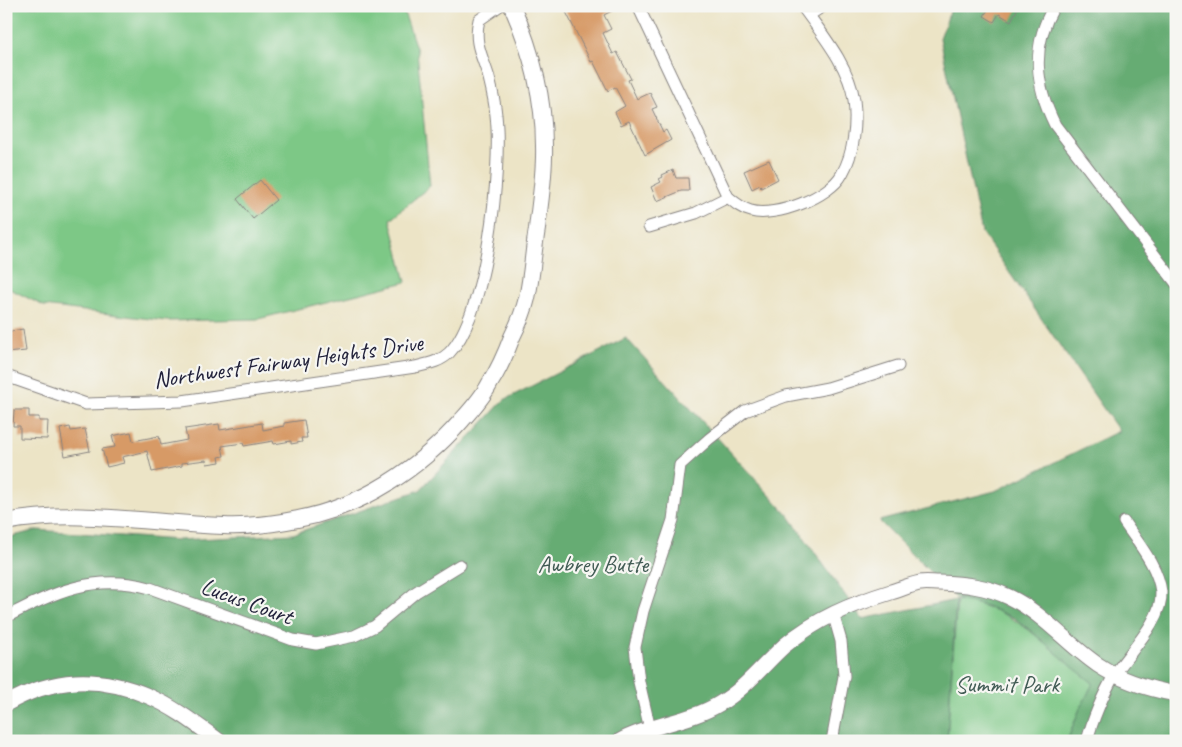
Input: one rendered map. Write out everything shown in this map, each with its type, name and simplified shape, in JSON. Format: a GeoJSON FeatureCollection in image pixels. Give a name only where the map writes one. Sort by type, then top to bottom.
{"type":"FeatureCollection","features":[{"type":"Feature","properties":{"kind":"main road"},"geometry":{"type":"LineString","coordinates":[[6,522],[54,516],[118,518],[226,526],[261,525],[301,519],[341,507],[379,489],[414,466],[446,438],[490,385],[516,329],[527,298],[543,184],[544,144],[534,70],[523,31],[512,6]]}},
{"type":"Feature","properties":{"kind":"street","name":"Northwest Fairway Heights Drive"},"geometry":{"type":"LineString","coordinates":[[6,376],[86,404],[182,401],[414,367],[437,362],[449,354],[468,322],[483,276],[497,171],[496,116],[490,80],[476,33],[479,20],[499,6]]}},
{"type":"Feature","properties":{"kind":"street"},"geometry":{"type":"LineString","coordinates":[[638,6],[728,197],[741,208],[766,213],[782,211],[820,195],[834,186],[842,176],[854,140],[854,98],[849,81],[836,56],[806,11],[822,6]]}},
{"type":"Feature","properties":{"kind":"street"},"geometry":{"type":"LineString","coordinates":[[1054,6],[1046,20],[1040,41],[1039,80],[1046,106],[1055,125],[1176,283]]}},
{"type":"Feature","properties":{"kind":"street"},"geometry":{"type":"LineString","coordinates":[[649,227],[696,213],[728,197]]}},
{"type":"Feature","properties":{"kind":"street"},"geometry":{"type":"LineString","coordinates":[[650,729],[639,682],[635,647],[643,611],[673,520],[680,465],[708,439],[745,411],[786,396],[828,388],[898,366]]}},
{"type":"Feature","properties":{"kind":"street"},"geometry":{"type":"LineString","coordinates":[[1087,741],[1090,728],[1115,675],[1150,627],[1160,603],[1161,592],[1157,576],[1145,552],[1124,522]]}},
{"type":"Feature","properties":{"kind":"street","name":"Lucus Court"},"geometry":{"type":"LineString","coordinates":[[6,617],[45,597],[82,585],[114,582],[130,583],[294,640],[316,644],[354,636],[375,626],[416,592],[460,565]]}},
{"type":"Feature","properties":{"kind":"street"},"geometry":{"type":"LineString","coordinates":[[620,741],[650,729],[696,715],[720,704],[747,683],[784,647],[808,628],[833,613],[920,583],[964,584],[990,589],[1021,603],[1041,617],[1097,664],[1115,675],[1146,688],[1176,694]]}},
{"type":"Feature","properties":{"kind":"street"},"geometry":{"type":"LineString","coordinates":[[832,741],[844,676],[841,641],[833,613]]}},
{"type":"Feature","properties":{"kind":"street"},"geometry":{"type":"LineString","coordinates":[[6,704],[24,694],[45,686],[76,682],[100,683],[121,687],[149,696],[177,712],[219,741]]}},
{"type":"Feature","properties":{"kind":"green space"},"geometry":{"type":"Polygon","coordinates":[[[6,6],[402,6],[417,51],[430,186],[390,219],[406,282],[258,319],[167,321],[44,306],[6,287],[6,6]]]}},
{"type":"Feature","properties":{"kind":"green space"},"geometry":{"type":"Polygon","coordinates":[[[952,6],[1176,6],[1176,741],[1067,741],[1093,683],[1014,618],[986,606],[957,599],[879,521],[995,491],[1119,431],[982,233],[940,38],[952,6]]]}},
{"type":"Feature","properties":{"kind":"green space","name":"Awbrey Butte"},"geometry":{"type":"Polygon","coordinates":[[[626,338],[789,516],[862,619],[956,600],[947,741],[6,741],[6,538],[37,530],[178,540],[293,534],[420,490],[504,400],[626,338]]]}},
{"type":"Feature","properties":{"kind":"green space","name":"Summit Park"},"geometry":{"type":"Polygon","coordinates":[[[957,600],[999,612],[1016,621],[1094,683],[1079,711],[1067,741],[947,741],[957,600]]]}},
{"type":"Feature","properties":{"kind":"building"},"geometry":{"type":"Polygon","coordinates":[[[563,6],[621,6],[604,15],[611,29],[603,33],[613,54],[617,52],[631,79],[628,80],[637,99],[650,93],[657,107],[652,109],[663,132],[666,130],[671,140],[645,155],[629,121],[621,125],[615,112],[625,106],[615,87],[608,91],[563,6]]]}},
{"type":"Feature","properties":{"kind":"building"},"geometry":{"type":"Polygon","coordinates":[[[986,6],[1019,6],[1011,21],[999,14],[994,22],[984,16],[989,8],[986,6]]]}},
{"type":"Feature","properties":{"kind":"building"},"geometry":{"type":"Polygon","coordinates":[[[769,160],[778,179],[761,188],[760,185],[752,189],[744,171],[769,160]]]}},
{"type":"Feature","properties":{"kind":"building"},"geometry":{"type":"Polygon","coordinates":[[[673,170],[676,178],[688,178],[689,191],[681,191],[657,201],[651,187],[661,182],[659,179],[663,177],[662,175],[673,170]]]}},
{"type":"Feature","properties":{"kind":"building"},"geometry":{"type":"Polygon","coordinates":[[[260,180],[276,200],[253,219],[237,199],[260,180]]]}},
{"type":"Feature","properties":{"kind":"building"},"geometry":{"type":"Polygon","coordinates":[[[23,329],[26,351],[6,353],[6,332],[23,329]]]}},
{"type":"Feature","properties":{"kind":"building"},"geometry":{"type":"Polygon","coordinates":[[[14,410],[29,410],[29,417],[39,417],[39,421],[48,421],[47,439],[20,438],[20,426],[13,426],[14,410]]]}},
{"type":"Feature","properties":{"kind":"building"},"geometry":{"type":"Polygon","coordinates":[[[304,420],[307,438],[301,438],[302,442],[291,444],[291,441],[274,444],[273,441],[244,446],[243,443],[222,446],[224,456],[219,457],[220,462],[207,464],[206,460],[182,463],[182,466],[152,472],[147,451],[122,457],[124,463],[107,467],[102,449],[115,447],[112,436],[131,432],[133,441],[159,436],[161,445],[187,440],[185,429],[219,424],[220,430],[262,423],[263,430],[284,426],[284,423],[304,420]]]}},
{"type":"Feature","properties":{"kind":"building"},"geometry":{"type":"Polygon","coordinates":[[[70,427],[71,431],[85,429],[90,451],[65,456],[60,429],[70,427]]]}}]}
